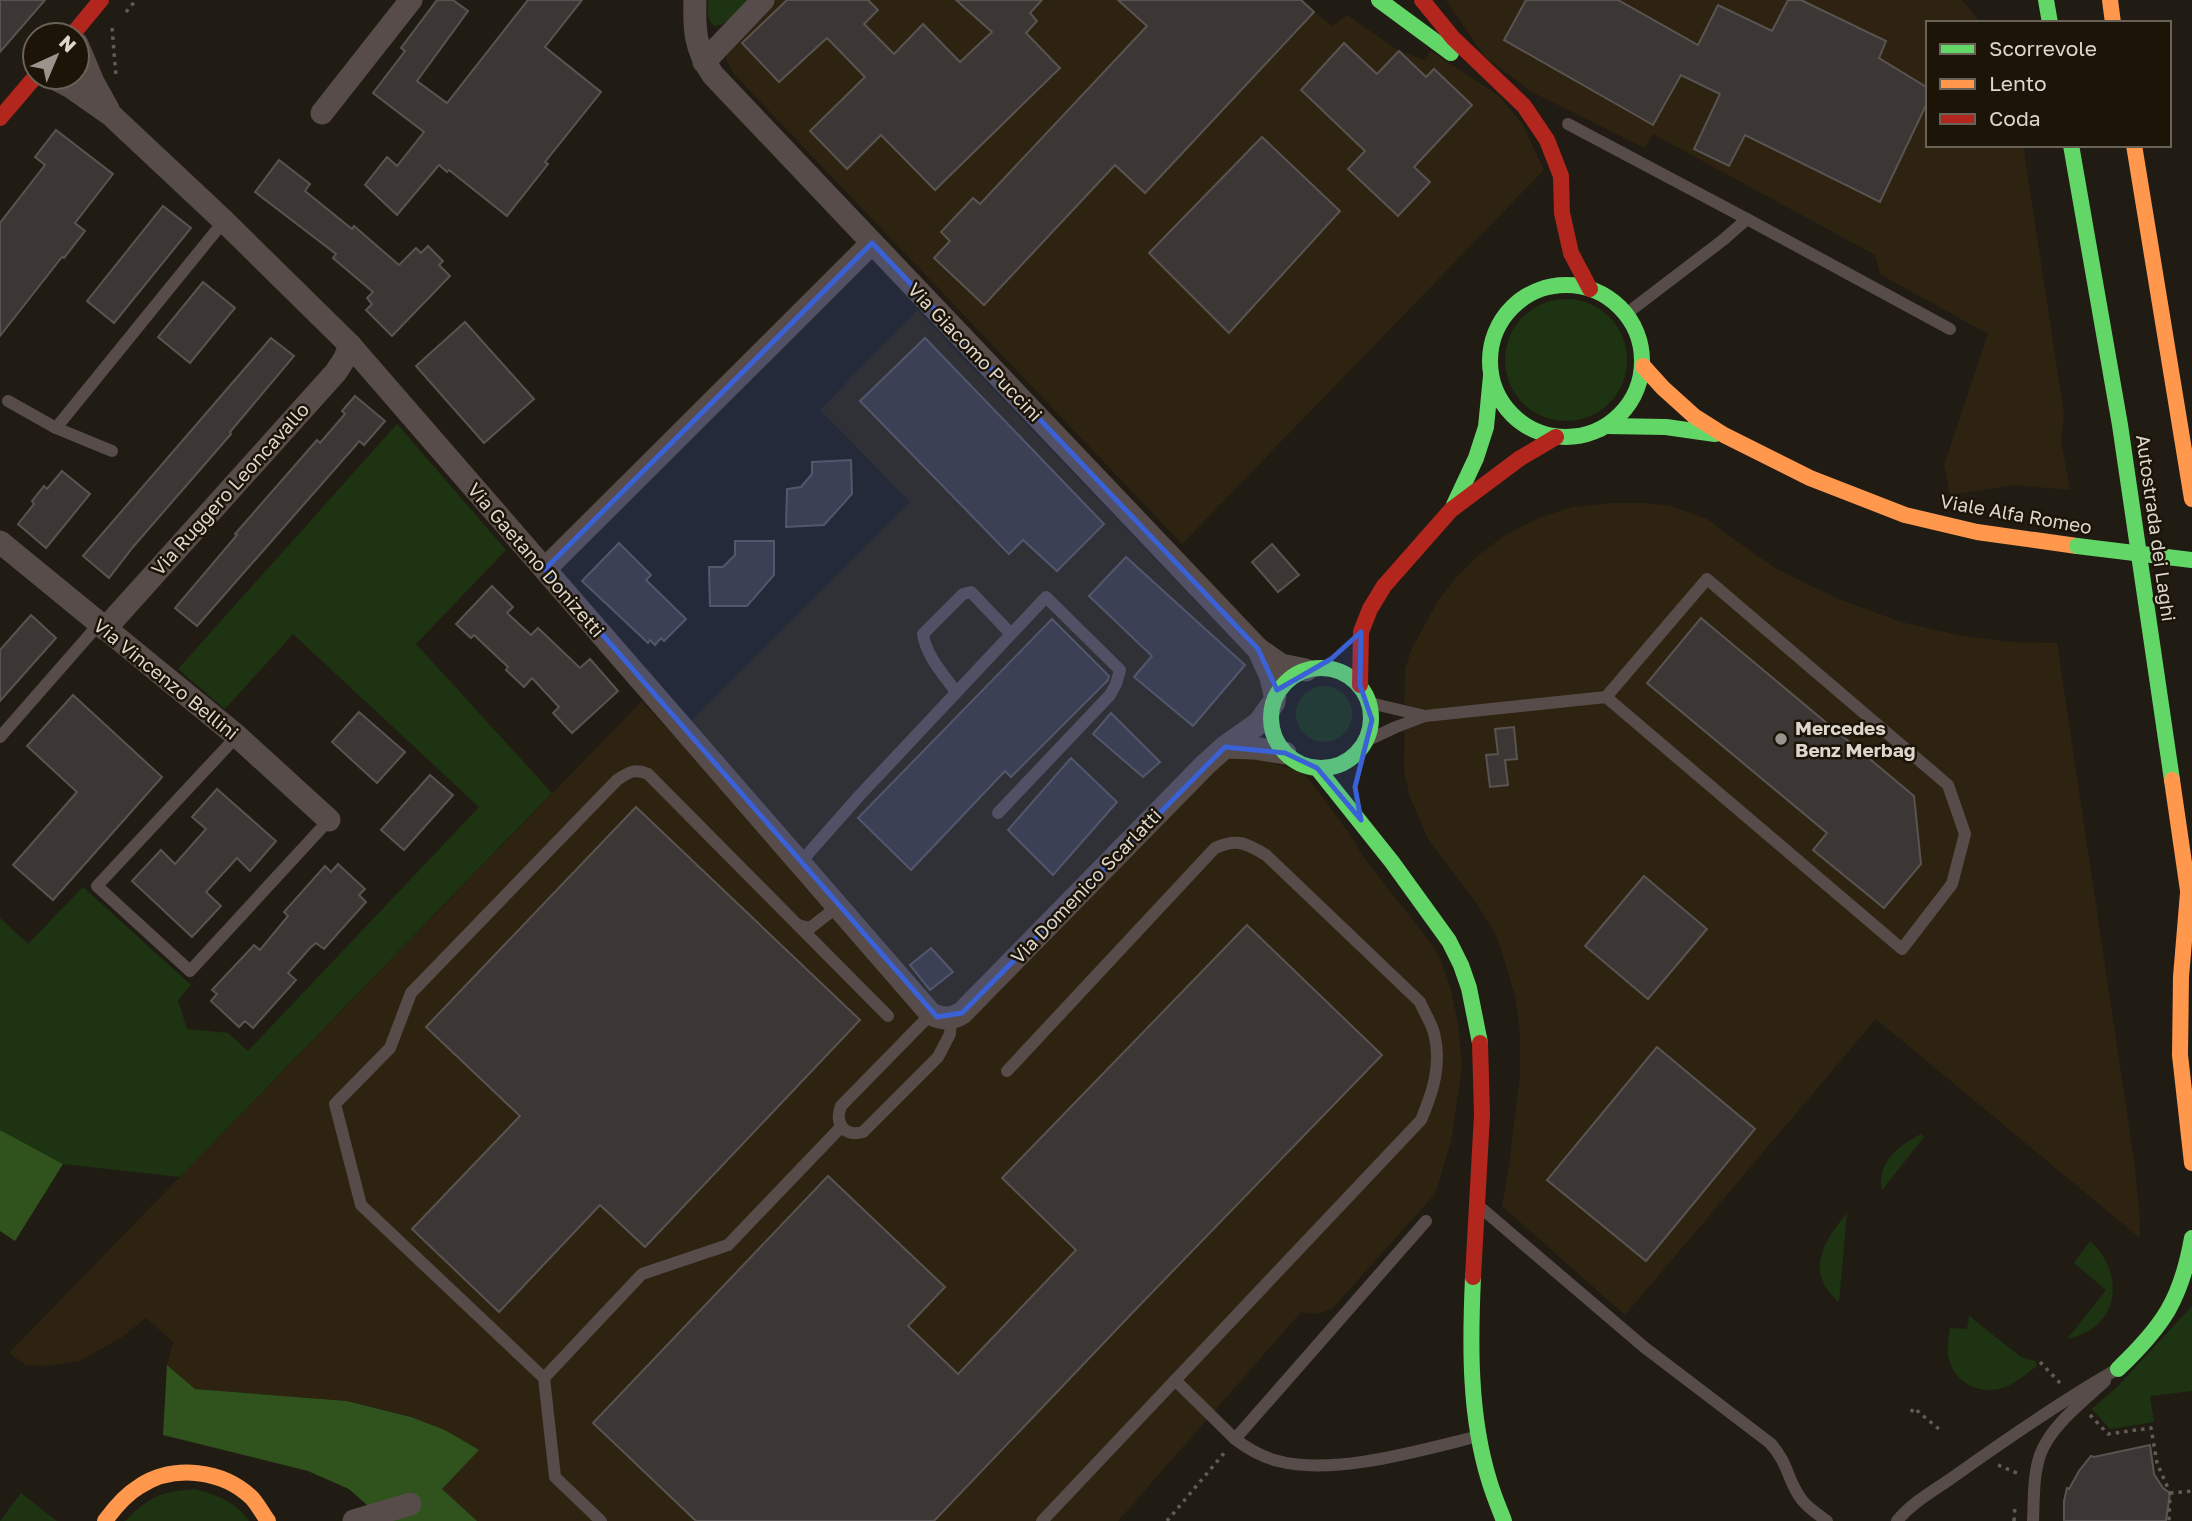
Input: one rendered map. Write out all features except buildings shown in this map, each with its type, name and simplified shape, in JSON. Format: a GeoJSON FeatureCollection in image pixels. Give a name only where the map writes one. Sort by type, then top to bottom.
{"type":"FeatureCollection","features":[{"type":"Feature","properties":{"kind":"main road"},"geometry":{"type":"LineString","coordinates":[[84,21],[102,0]]}},
{"type":"Feature","properties":{"kind":"main road"},"geometry":{"type":"LineString","coordinates":[[1379,0],[1431,40],[1503,86]]}},
{"type":"Feature","properties":{"kind":"main road"},"geometry":{"type":"LineString","coordinates":[[1422,0],[1452,38],[1524,106],[1547,140],[1561,176],[1562,213],[1571,253],[1590,289]]}},
{"type":"Feature","properties":{"kind":"main road"},"geometry":{"type":"LineString","coordinates":[[2046,0],[2050,21]]}},
{"type":"Feature","properties":{"kind":"main road"},"geometry":{"type":"LineString","coordinates":[[2110,0],[2113,21]]}},
{"type":"Feature","properties":{"kind":"main road"},"geometry":{"type":"LineString","coordinates":[[0,118],[24,91]]}},
{"type":"Feature","properties":{"kind":"main road","name":"Autostrada dei Laghi"},"geometry":{"type":"LineString","coordinates":[[2071,147],[2120,425],[2192,918]]}},
{"type":"Feature","properties":{"kind":"main road","name":"Autostrada dei Laghi"},"geometry":{"type":"LineString","coordinates":[[2134,147],[2192,499]]}},
{"type":"Feature","properties":{"kind":"main road"},"geometry":{"type":"LineString","coordinates":[[1552,247],[1562,213]]}},
{"type":"Feature","properties":{"kind":"main road"},"geometry":{"type":"LineString","coordinates":[[1525,297],[1540,277]]}},
{"type":"Feature","properties":{"kind":"main road"},"geometry":{"type":"LineString","coordinates":[[1451,510],[1476,457],[1486,427],[1491,351],[1497,330],[1508,311],[1540,289],[1573,285],[1590,289],[1610,299],[1626,314],[1636,330],[1642,348],[1643,366],[1632,400],[1607,426],[1583,435],[1556,437],[1532,429],[1513,415],[1498,395],[1491,372]]}},
{"type":"Feature","properties":{"kind":"main road","name":"Viale Alfa Romeo"},"geometry":{"type":"LineString","coordinates":[[1643,366],[1677,402],[1724,435],[1810,478],[1905,515],[1977,532],[2192,560]]}},
{"type":"Feature","properties":{"kind":"main road","name":"Viale Alfa Romeo"},"geometry":{"type":"LineString","coordinates":[[1607,426],[1665,427],[1724,435]]}},
{"type":"Feature","properties":{"kind":"main road"},"geometry":{"type":"LineString","coordinates":[[1360,685],[1361,632],[1370,609],[1384,586],[1451,510],[1519,459],[1556,437]]}},
{"type":"Feature","properties":{"kind":"main road"},"geometry":{"type":"LineString","coordinates":[[1361,632],[1331,659],[1294,676],[1283,685],[1271,711],[1271,726],[1285,753],[1305,766],[1333,767],[1348,761],[1363,746]]}},
{"type":"Feature","properties":{"kind":"main road"},"geometry":{"type":"LineString","coordinates":[[1311,669],[1333,669],[1348,675],[1360,685],[1370,703],[1372,720],[1363,746],[1356,781],[1361,820]]}},
{"type":"Feature","properties":{"kind":"main road"},"geometry":{"type":"LineString","coordinates":[[1317,768],[1361,820],[1439,924],[1461,965],[1473,1004],[1480,1063],[1482,1122],[1471,1294],[1472,1366],[1479,1436],[1494,1499],[1504,1521]]}},
{"type":"Feature","properties":{"kind":"main road"},"geometry":{"type":"LineString","coordinates":[[2188,892],[2181,977],[2180,1055],[2192,1163]]}},
{"type":"Feature","properties":{"kind":"main road"},"geometry":{"type":"LineString","coordinates":[[2118,1369],[2160,1327],[2172,1307],[2185,1275],[2192,1238]]}},
{"type":"Feature","properties":{"kind":"main road"},"geometry":{"type":"LineString","coordinates":[[105,1521],[112,1508],[133,1488],[159,1475],[187,1471],[216,1476],[242,1490],[265,1516]]}},
{"type":"Feature","properties":{"kind":"street"},"geometry":{"type":"LineString","coordinates":[[322,113],[411,0]]}},
{"type":"Feature","properties":{"kind":"street","name":"Via Giacomo Puccini"},"geometry":{"type":"LineString","coordinates":[[695,0],[696,38],[704,62],[732,96],[1258,649],[1271,677],[1275,699]]}},
{"type":"Feature","properties":{"kind":"street"},"geometry":{"type":"LineString","coordinates":[[704,62],[763,0]]}},
{"type":"Feature","properties":{"kind":"street","name":"Via Gaetano Donizetti"},"geometry":{"type":"LineString","coordinates":[[91,77],[111,115]]}},
{"type":"Feature","properties":{"kind":"street","name":"Via Gaetano Donizetti"},"geometry":{"type":"LineString","coordinates":[[78,91],[111,115],[350,345],[799,864],[942,1017]]}},
{"type":"Feature","properties":{"kind":"street"},"geometry":{"type":"LineString","coordinates":[[545,569],[872,243]]}},
{"type":"Feature","properties":{"kind":"street","name":"Via Ruggero Leoncavallo"},"geometry":{"type":"LineString","coordinates":[[102,627],[336,372],[350,345]]}},
{"type":"Feature","properties":{"kind":"street","name":"Via Vincenzo Bellini"},"geometry":{"type":"LineString","coordinates":[[0,542],[237,736],[329,820]]}},
{"type":"Feature","properties":{"kind":"street"},"geometry":{"type":"LineString","coordinates":[[1258,649],[1281,665],[1311,669]]}},
{"type":"Feature","properties":{"kind":"street","name":"Via Domenico Scarlatti"},"geometry":{"type":"LineString","coordinates":[[942,1017],[961,1013],[970,1005],[1225,747],[1259,723],[1275,699]]}},
{"type":"Feature","properties":{"kind":"street"},"geometry":{"type":"LineString","coordinates":[[1225,747],[1285,753]]}},
{"type":"Feature","properties":{"kind":"street"},"geometry":{"type":"LineString","coordinates":[[354,1521],[410,1504]]}},
{"type":"Feature","properties":{"kind":"street"},"geometry":{"type":"LineString","coordinates":[[265,1516],[289,1521]]}},
{"type":"Feature","properties":{"kind":"lane"},"geometry":{"type":"LineString","coordinates":[[1568,124],[1950,329]]}},
{"type":"Feature","properties":{"kind":"lane"},"geometry":{"type":"LineString","coordinates":[[1626,314],[1747,219]]}},
{"type":"Feature","properties":{"kind":"lane"},"geometry":{"type":"LineString","coordinates":[[57,428],[224,221]]}},
{"type":"Feature","properties":{"kind":"lane"},"geometry":{"type":"LineString","coordinates":[[8,401],[57,428],[112,451]]}},
{"type":"Feature","properties":{"kind":"lane"},"geometry":{"type":"LineString","coordinates":[[1363,746],[1396,727],[1425,716],[1606,697],[1707,579],[1948,785],[1965,834],[1952,884],[1902,949],[1606,697]]}},
{"type":"Feature","properties":{"kind":"lane"},"geometry":{"type":"LineString","coordinates":[[956,692],[929,653],[923,635],[962,594],[971,592],[1011,634]]}},
{"type":"Feature","properties":{"kind":"lane"},"geometry":{"type":"LineString","coordinates":[[799,864],[1046,597],[1120,670],[1110,695],[998,813]]}},
{"type":"Feature","properties":{"kind":"lane"},"geometry":{"type":"LineString","coordinates":[[0,737],[102,627]]}},
{"type":"Feature","properties":{"kind":"lane"},"geometry":{"type":"LineString","coordinates":[[1370,703],[1425,716]]}},
{"type":"Feature","properties":{"kind":"lane"},"geometry":{"type":"LineString","coordinates":[[237,736],[97,886],[190,971],[329,820]]}},
{"type":"Feature","properties":{"kind":"lane"},"geometry":{"type":"LineString","coordinates":[[601,1521],[555,1478],[544,1378],[361,1205],[335,1104],[390,1048],[411,993],[617,780],[638,770],[648,774],[888,1016]]}},
{"type":"Feature","properties":{"kind":"lane"},"geometry":{"type":"LineString","coordinates":[[1007,1071],[1215,848],[1231,841],[1250,845],[1266,855],[1420,1002],[1434,1033],[1437,1064],[1433,1092],[1421,1120],[1042,1521]]}},
{"type":"Feature","properties":{"kind":"lane"},"geometry":{"type":"LineString","coordinates":[[798,925],[810,928],[837,906]]}},
{"type":"Feature","properties":{"kind":"lane"},"geometry":{"type":"LineString","coordinates":[[942,1017],[950,1034],[938,1057],[863,1132],[855,1135],[841,1127],[838,1114],[841,1106],[942,1017]]}},
{"type":"Feature","properties":{"kind":"lane"},"geometry":{"type":"LineString","coordinates":[[544,1378],[642,1274],[728,1244],[841,1127]]}},
{"type":"Feature","properties":{"kind":"lane"},"geometry":{"type":"LineString","coordinates":[[1477,1205],[1644,1347],[1770,1443],[1780,1454],[1793,1486],[1803,1502],[1827,1521]]}},
{"type":"Feature","properties":{"kind":"lane"},"geometry":{"type":"LineString","coordinates":[[1235,1439],[1426,1221]]}},
{"type":"Feature","properties":{"kind":"lane"},"geometry":{"type":"LineString","coordinates":[[1897,1521],[1911,1507],[2076,1400],[2118,1369]]}},
{"type":"Feature","properties":{"kind":"lane"},"geometry":{"type":"LineString","coordinates":[[1175,1380],[1235,1439],[1251,1451],[1278,1461],[1317,1466],[1395,1456],[1479,1436]]}},
{"type":"Feature","properties":{"kind":"lane"},"geometry":{"type":"LineString","coordinates":[[2033,1521],[2041,1454],[2076,1400]]}},
{"type":"Feature","properties":{"kind":"path"},"geometry":{"type":"LineString","coordinates":[[2040,1362],[2108,1434],[2151,1427],[2157,1463],[2170,1493],[2169,1521]]}},
{"type":"Feature","properties":{"kind":"path"},"geometry":{"type":"LineString","coordinates":[[1911,1412],[1914,1408],[1940,1430]]}},
{"type":"Feature","properties":{"kind":"path"},"geometry":{"type":"LineString","coordinates":[[1167,1521],[1235,1439]]}},
{"type":"Feature","properties":{"kind":"path"},"geometry":{"type":"LineString","coordinates":[[1992,1462],[2020,1473],[2018,1486]]}},
{"type":"Feature","properties":{"kind":"path"},"geometry":{"type":"LineString","coordinates":[[2170,1493],[2192,1491]]}},
{"type":"Feature","properties":{"kind":"path"},"geometry":{"type":"LineString","coordinates":[[2014,1521],[2016,1499]]}},
{"type":"Feature","properties":{"kind":"highlighted area"},"geometry":{"type":"Polygon","coordinates":[[[872,243],[1258,649],[1277,690],[1331,659],[1361,632],[1360,685],[1372,720],[1355,787],[1361,820],[1317,768],[1285,753],[1225,747],[962,1013],[937,1017],[545,569],[872,243]]]}},
{"type":"Feature","properties":{"kind":"shaded area"},"geometry":{"type":"Polygon","coordinates":[[[768,0],[1303,0],[1333,26],[1347,15],[1399,51],[1425,60],[1431,51],[1499,96],[1523,125],[1544,170],[1182,544],[734,74],[727,61],[726,47],[768,0]]]}},
{"type":"Feature","properties":{"kind":"shaded area"},"geometry":{"type":"Polygon","coordinates":[[[1446,0],[1962,0],[1979,21],[1926,21],[1926,147],[2023,147],[2064,414],[2061,441],[2070,490],[2014,485],[1950,495],[1944,465],[1988,334],[1880,274],[1875,255],[1653,134],[1645,148],[1532,92],[1484,56],[1446,0]]]}},
{"type":"Feature","properties":{"kind":"shaded area"},"geometry":{"type":"Polygon","coordinates":[[[917,310],[1258,666],[1266,683],[1263,702],[1256,719],[1272,763],[1299,771],[1309,779],[1364,858],[1440,958],[1451,989],[1462,1067],[1451,1142],[1435,1194],[1332,1309],[1316,1314],[1301,1312],[1118,1521],[477,1521],[441,1489],[478,1450],[445,1430],[411,1417],[347,1401],[195,1389],[167,1365],[173,1342],[146,1318],[122,1337],[80,1361],[46,1366],[26,1365],[9,1353],[642,701],[675,737],[910,502],[820,410],[917,310]]]}},
{"type":"Feature","properties":{"kind":"shaded area"},"geometry":{"type":"Polygon","coordinates":[[[1612,503],[1671,506],[1707,519],[1777,569],[1836,598],[1901,622],[1963,636],[2011,642],[2057,643],[2134,1160],[2140,1238],[1876,1019],[1625,1315],[1502,1206],[1520,1075],[1520,1032],[1515,996],[1497,937],[1475,901],[1428,839],[1410,797],[1404,772],[1405,669],[1412,648],[1439,599],[1480,554],[1504,536],[1536,519],[1572,507],[1612,503]]]}},
{"type":"Feature","properties":{"kind":"green space"},"geometry":{"type":"Polygon","coordinates":[[[708,0],[748,0],[728,20],[714,26],[709,17],[708,0]]]}},
{"type":"Feature","properties":{"kind":"green space"},"geometry":{"type":"Polygon","coordinates":[[[1566,299],[1589,303],[1609,317],[1623,337],[1627,360],[1623,383],[1609,403],[1589,417],[1566,421],[1543,417],[1523,403],[1509,383],[1505,360],[1509,337],[1523,317],[1543,303],[1566,299]]]}},
{"type":"Feature","properties":{"kind":"green space"},"geometry":{"type":"Polygon","coordinates":[[[397,424],[506,550],[416,644],[552,793],[180,1177],[63,1164],[0,1130],[0,918],[28,944],[83,887],[191,985],[178,1000],[187,1029],[228,1033],[248,1051],[479,807],[293,634],[225,709],[178,669],[397,424]]]}},
{"type":"Feature","properties":{"kind":"green space"},"geometry":{"type":"Polygon","coordinates":[[[1319,686],[1329,686],[1344,694],[1350,703],[1350,725],[1344,734],[1329,742],[1319,742],[1301,730],[1296,719],[1296,709],[1308,691],[1319,686]]]}},
{"type":"Feature","properties":{"kind":"green space"},"geometry":{"type":"Polygon","coordinates":[[[0,1130],[63,1164],[15,1241],[0,1231],[0,1130]]]}},
{"type":"Feature","properties":{"kind":"green space"},"geometry":{"type":"Polygon","coordinates":[[[1921,1134],[1924,1137],[1882,1190],[1882,1171],[1886,1163],[1897,1149],[1921,1134]]]}},
{"type":"Feature","properties":{"kind":"green space"},"geometry":{"type":"Polygon","coordinates":[[[1847,1213],[1839,1302],[1828,1291],[1820,1268],[1825,1246],[1847,1213]]]}},
{"type":"Feature","properties":{"kind":"green space"},"geometry":{"type":"Polygon","coordinates":[[[2090,1241],[2109,1269],[2113,1284],[2112,1299],[2107,1313],[2098,1324],[2067,1339],[2106,1290],[2074,1263],[2090,1241]]]}},
{"type":"Feature","properties":{"kind":"green space"},"geometry":{"type":"Polygon","coordinates":[[[2192,1306],[2192,1391],[2150,1396],[2154,1422],[2110,1429],[2092,1409],[2117,1387],[2192,1306]]]}},
{"type":"Feature","properties":{"kind":"green space"},"geometry":{"type":"Polygon","coordinates":[[[1969,1316],[2021,1357],[2035,1361],[2037,1366],[2013,1383],[1996,1389],[1979,1389],[1963,1381],[1952,1368],[1948,1344],[1950,1328],[1967,1329],[1969,1316]]]}},
{"type":"Feature","properties":{"kind":"green space"},"geometry":{"type":"Polygon","coordinates":[[[167,1365],[195,1389],[347,1401],[411,1417],[445,1430],[479,1450],[442,1489],[477,1521],[385,1521],[349,1489],[308,1471],[163,1435],[167,1365]]]}},
{"type":"Feature","properties":{"kind":"green space"},"geometry":{"type":"Polygon","coordinates":[[[195,1489],[225,1500],[249,1521],[125,1521],[156,1497],[195,1489]]]}},
{"type":"Feature","properties":{"kind":"green space"},"geometry":{"type":"Polygon","coordinates":[[[21,1493],[53,1518],[57,1521],[0,1521],[21,1493]]]}},
{"type":"Feature","properties":{"kind":"traffic: fast"},"geometry":{"type":"LineString","coordinates":[[1379,0],[1451,53]]}},
{"type":"Feature","properties":{"kind":"traffic: fast"},"geometry":{"type":"LineString","coordinates":[[2046,0],[2050,21]]}},
{"type":"Feature","properties":{"kind":"traffic: fast"},"geometry":{"type":"LineString","coordinates":[[2071,147],[2120,425],[2172,780]]}},
{"type":"Feature","properties":{"kind":"traffic: fast"},"geometry":{"type":"LineString","coordinates":[[1566,285],[1595,291],[1620,307],[1636,332],[1642,361],[1636,390],[1620,415],[1595,431],[1566,437],[1537,431],[1512,415],[1496,390],[1490,361],[1496,332],[1512,307],[1537,291],[1566,285]]}},
{"type":"Feature","properties":{"kind":"traffic: fast"},"geometry":{"type":"LineString","coordinates":[[1454,505],[1476,458],[1486,427],[1491,376]]}},
{"type":"Feature","properties":{"kind":"traffic: fast"},"geometry":{"type":"LineString","coordinates":[[1607,426],[1666,427],[1715,434]]}},
{"type":"Feature","properties":{"kind":"traffic: fast"},"geometry":{"type":"LineString","coordinates":[[2077,546],[2192,560]]}},
{"type":"Feature","properties":{"kind":"traffic: fast"},"geometry":{"type":"LineString","coordinates":[[1321,668],[1340,672],[1357,682],[1367,699],[1371,718],[1367,737],[1357,754],[1340,764],[1321,768],[1302,764],[1285,754],[1275,737],[1271,718],[1275,699],[1285,682],[1302,672],[1321,668]]}},
{"type":"Feature","properties":{"kind":"traffic: fast"},"geometry":{"type":"LineString","coordinates":[[1317,768],[1392,862],[1449,941],[1469,988],[1480,1043]]}},
{"type":"Feature","properties":{"kind":"traffic: fast"},"geometry":{"type":"LineString","coordinates":[[2118,1369],[2147,1339],[2168,1311],[2182,1279],[2192,1238]]}},
{"type":"Feature","properties":{"kind":"traffic: fast"},"geometry":{"type":"LineString","coordinates":[[1473,1277],[1471,1354],[1474,1405],[1482,1455],[1504,1521]]}},
{"type":"Feature","properties":{"kind":"traffic: slow"},"geometry":{"type":"LineString","coordinates":[[2110,0],[2113,21]]}},
{"type":"Feature","properties":{"kind":"traffic: slow"},"geometry":{"type":"LineString","coordinates":[[2134,147],[2192,499]]}},
{"type":"Feature","properties":{"kind":"traffic: slow"},"geometry":{"type":"LineString","coordinates":[[1643,366],[1694,416],[1724,435],[1810,478],[1905,515],[1977,532],[2077,546]]}},
{"type":"Feature","properties":{"kind":"traffic: slow"},"geometry":{"type":"LineString","coordinates":[[2172,780],[2192,918]]}},
{"type":"Feature","properties":{"kind":"traffic: slow"},"geometry":{"type":"LineString","coordinates":[[2188,893],[2181,977],[2180,1055],[2192,1163]]}},
{"type":"Feature","properties":{"kind":"traffic: slow"},"geometry":{"type":"LineString","coordinates":[[105,1521],[121,1502],[140,1486],[153,1479],[183,1473],[198,1473],[227,1481],[252,1498],[268,1521]]}},
{"type":"Feature","properties":{"kind":"traffic: jam"},"geometry":{"type":"LineString","coordinates":[[84,21],[101,0]]}},
{"type":"Feature","properties":{"kind":"traffic: jam"},"geometry":{"type":"LineString","coordinates":[[1422,0],[1453,38],[1524,106],[1547,140],[1561,176],[1562,213],[1571,253],[1590,289]]}},
{"type":"Feature","properties":{"kind":"traffic: jam"},"geometry":{"type":"LineString","coordinates":[[0,118],[23,91]]}},
{"type":"Feature","properties":{"kind":"traffic: jam"},"geometry":{"type":"LineString","coordinates":[[1360,685],[1361,632],[1370,609],[1384,586],[1451,510],[1519,459],[1556,437]]}},
{"type":"Feature","properties":{"kind":"traffic: jam"},"geometry":{"type":"LineString","coordinates":[[1473,1277],[1482,1115],[1480,1043]]}},
{"type":"Feature","properties":{"kind":"place","name":"Mercedes Benz Merbag"},"geometry":{"type":"Point","coordinates":[1781,739]}}]}
